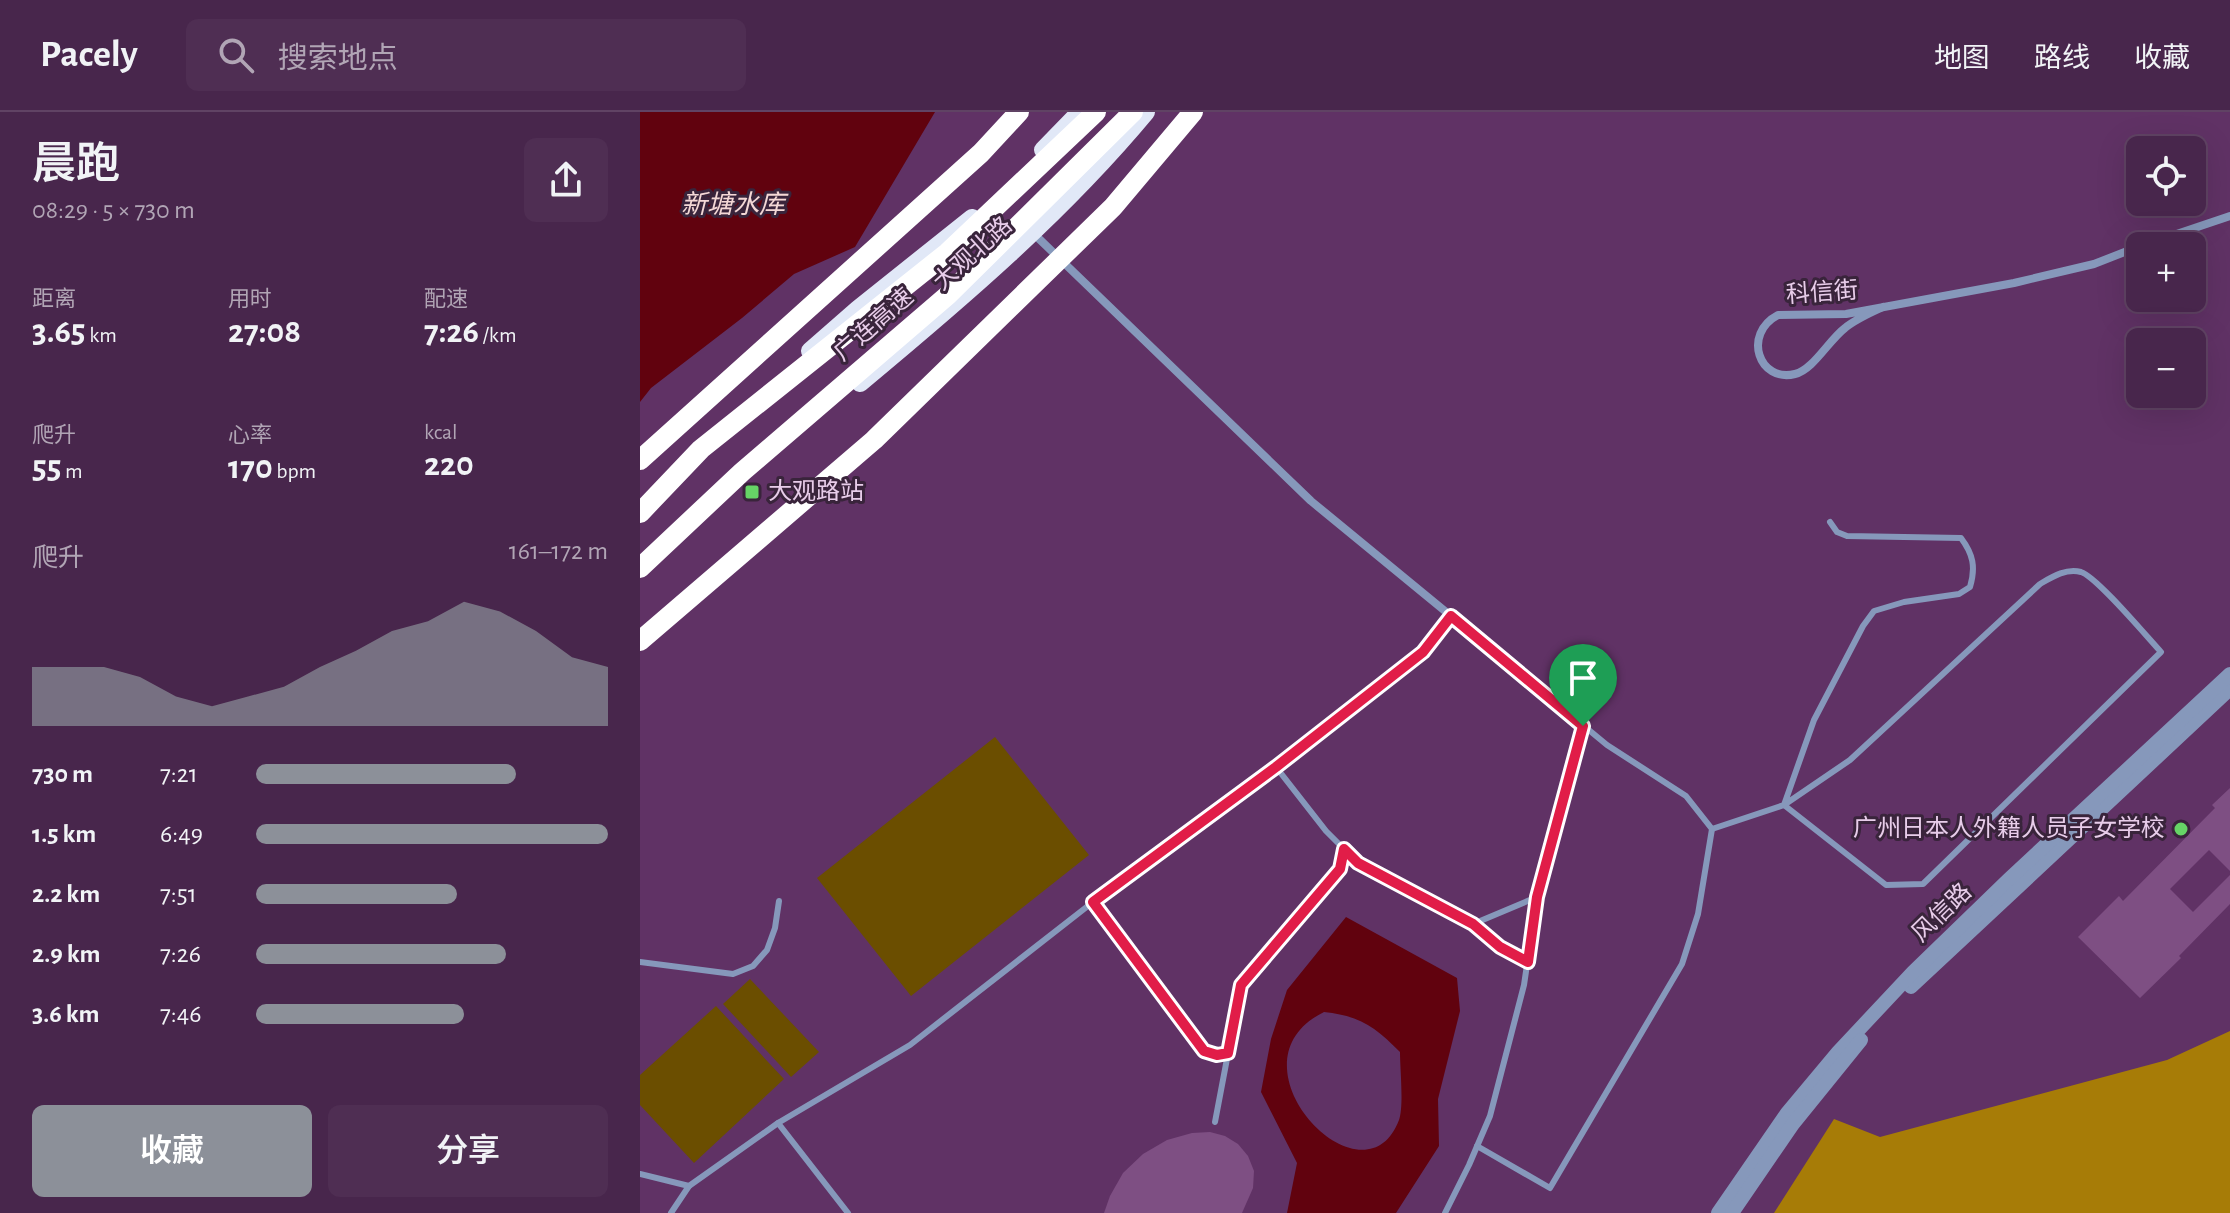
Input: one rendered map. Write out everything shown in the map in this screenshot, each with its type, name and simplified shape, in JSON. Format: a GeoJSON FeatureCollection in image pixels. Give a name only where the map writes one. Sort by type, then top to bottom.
{"type":"FeatureCollection","features":[{"type":"Feature","properties":{"kind":"highway"},"geometry":{"type":"LineString","coordinates":[[640,460],[981,153],[1019,112]]}},
{"type":"Feature","properties":{"kind":"highway","name":"广连高速"},"geometry":{"type":"LineString","coordinates":[[640,513],[701,449],[947,253],[1096,112]]}},
{"type":"Feature","properties":{"kind":"highway","name":"广连高速"},"geometry":{"type":"LineString","coordinates":[[640,568],[742,472],[948,295],[1133,112]]}},
{"type":"Feature","properties":{"kind":"highway"},"geometry":{"type":"LineString","coordinates":[[640,641],[874,440],[1113,207],[1193,112]]}},
{"type":"Feature","properties":{"kind":"main road","name":"大观北路"},"geometry":{"type":"LineString","coordinates":[[640,498],[732,414],[986,206],[1080,112]]}},
{"type":"Feature","properties":{"kind":"main road","name":"大观北路"},"geometry":{"type":"LineString","coordinates":[[640,579],[717,506],[913,340],[1033,232],[1146,112]]}},
{"type":"Feature","properties":{"kind":"street","name":"科信街"},"geometry":{"type":"LineString","coordinates":[[2182,232],[2230,216]]}},
{"type":"Feature","properties":{"kind":"street"},"geometry":{"type":"LineString","coordinates":[[1033,232],[1311,501],[1451,616]]}},
{"type":"Feature","properties":{"kind":"street","name":"科信街"},"geometry":{"type":"LineString","coordinates":[[1883,307],[1846,326],[1803,371],[1781,375],[1761,358],[1758,339],[1761,330],[1768,320],[1778,315],[1846,314],[1883,307],[2014,283],[2094,264],[2126,251]]}},
{"type":"Feature","properties":{"kind":"street","name":"风信路"},"geometry":{"type":"LineString","coordinates":[[1718,1213],[1787,1113],[1903,982],[2230,674]]}},
{"type":"Feature","properties":{"kind":"street","name":"风信路"},"geometry":{"type":"LineString","coordinates":[[1732,1213],[1759,1170],[1814,1096],[1885,1014],[2046,859],[2230,689]]}},
{"type":"Feature","properties":{"kind":"lane"},"geometry":{"type":"LineString","coordinates":[[1784,805],[1814,720],[1863,626],[1874,611],[1904,602],[1959,594],[1970,587],[1975,572],[1969,549],[1961,538],[1847,536],[1837,532],[1830,522]]}},
{"type":"Feature","properties":{"kind":"lane"},"geometry":{"type":"LineString","coordinates":[[1712,829],[1784,805],[1850,760],[2040,584],[2062,573],[2081,572],[2095,580],[2161,652],[1923,884],[1886,885],[1784,805]]}},
{"type":"Feature","properties":{"kind":"lane"},"geometry":{"type":"LineString","coordinates":[[671,1213],[689,1186],[778,1123],[910,1045],[1093,902],[1276,767],[1423,652],[1451,616],[1607,745],[1686,796],[1712,829],[1698,914],[1682,964],[1550,1188],[1477,1146]]}},
{"type":"Feature","properties":{"kind":"lane"},"geometry":{"type":"LineString","coordinates":[[1445,1213],[1490,1116],[1524,985],[1537,897],[1583,726]]}},
{"type":"Feature","properties":{"kind":"lane"},"geometry":{"type":"LineString","coordinates":[[1276,767],[1326,831],[1358,863],[1473,924],[1500,947],[1528,962]]}},
{"type":"Feature","properties":{"kind":"lane"},"geometry":{"type":"LineString","coordinates":[[1215,1122],[1241,985],[1340,869],[1344,849]]}},
{"type":"Feature","properties":{"kind":"lane"},"geometry":{"type":"LineString","coordinates":[[1473,924],[1537,897]]}},
{"type":"Feature","properties":{"kind":"lane"},"geometry":{"type":"LineString","coordinates":[[640,962],[733,974],[753,966],[767,950],[775,928],[779,901]]}},
{"type":"Feature","properties":{"kind":"lane"},"geometry":{"type":"LineString","coordinates":[[1093,902],[1204,1051],[1217,1055],[1228,1053]]}},
{"type":"Feature","properties":{"kind":"lane"},"geometry":{"type":"LineString","coordinates":[[778,1123],[848,1213]]}},
{"type":"Feature","properties":{"kind":"lane"},"geometry":{"type":"LineString","coordinates":[[640,1174],[689,1186]]}},
{"type":"Feature","properties":{"kind":"shaded area"},"geometry":{"type":"Polygon","coordinates":[[[995,737],[1089,855],[911,996],[817,878],[995,737]]]}},
{"type":"Feature","properties":{"kind":"shaded area"},"geometry":{"type":"Polygon","coordinates":[[[750,979],[819,1052],[791,1077],[723,1004],[750,979]]]}},
{"type":"Feature","properties":{"kind":"shaded area"},"geometry":{"type":"Polygon","coordinates":[[[716,1006],[784,1079],[694,1163],[640,1105],[640,1075],[716,1006]]]}},
{"type":"Feature","properties":{"kind":"shaded area"},"geometry":{"type":"Polygon","coordinates":[[[2230,1031],[2230,1213],[1774,1213],[1834,1119],[1880,1137],[2167,1060],[2230,1031]]]}},
{"type":"Feature","properties":{"kind":"water","name":"新塘水库"},"geometry":{"type":"Polygon","coordinates":[[[640,112],[935,112],[855,247],[794,274],[651,388],[640,402],[640,112]]]}},
{"type":"Feature","properties":{"kind":"water"},"geometry":{"type":"Polygon","coordinates":[[[1346,917],[1457,978],[1460,1011],[1438,1099],[1439,1146],[1396,1213],[1287,1213],[1297,1163],[1261,1092],[1271,1039],[1287,990],[1346,917]],[[1324,1012],[1296,1035],[1287,1063],[1293,1093],[1309,1120],[1332,1140],[1358,1150],[1381,1144],[1399,1120],[1402,1097],[1400,1052],[1366,1024],[1348,1016],[1324,1012]]]}},
{"type":"Feature","properties":{"kind":"building"},"geometry":{"type":"Polygon","coordinates":[[[2230,788],[2230,871],[2209,850],[2170,889],[2193,912],[2230,875],[2230,904],[2140,998],[2078,937],[2119,896],[2123,901],[2215,808],[2212,805],[2230,788]]]}},
{"type":"Feature","properties":{"kind":"building"},"geometry":{"type":"Polygon","coordinates":[[[1210,1132],[1238,1144],[1248,1156],[1254,1171],[1253,1188],[1242,1213],[1104,1213],[1123,1173],[1143,1154],[1167,1140],[1210,1132]]]}},
{"type":"Feature","properties":{"kind":"place","name":"大观路站"},"geometry":{"type":"Point","coordinates":[752,492]}},
{"type":"Feature","properties":{"kind":"place","name":"广州日本人外籍人员子女学校"},"geometry":{"type":"Point","coordinates":[2181,829]}},
{"type":"Feature","properties":{"kind":"route"},"geometry":{"type":"LineString","coordinates":[[1451,616],[1583,726],[1537,897],[1528,962],[1500,947],[1473,924],[1358,863],[1344,849],[1340,869],[1241,985],[1228,1053],[1217,1055],[1204,1051],[1093,902],[1276,767],[1423,652],[1451,616]]}}]}
